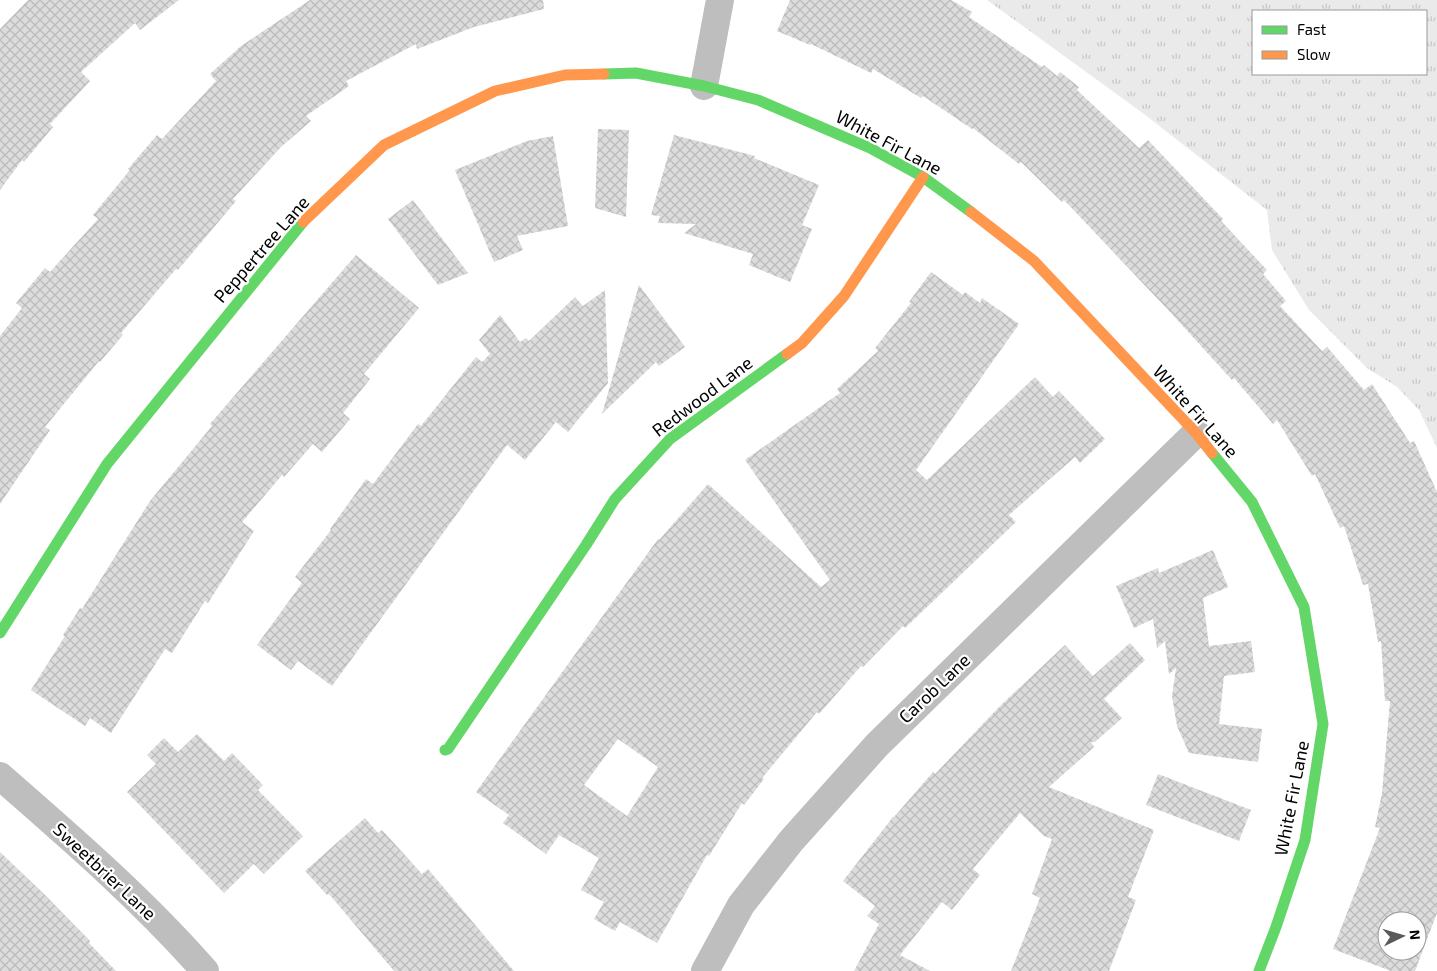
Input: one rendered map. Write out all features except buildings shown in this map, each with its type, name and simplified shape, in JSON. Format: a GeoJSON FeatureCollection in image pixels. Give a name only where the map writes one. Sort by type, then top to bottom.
{"type":"FeatureCollection","features":[{"type":"Feature","properties":{"kind":"street"},"geometry":{"type":"LineString","coordinates":[[704,86],[720,0]]}},
{"type":"Feature","properties":{"kind":"street","name":"Peppertree Lane"},"geometry":{"type":"LineString","coordinates":[[0,633],[107,464],[301,224],[384,146],[495,91],[565,75],[636,73],[704,86]]}},
{"type":"Feature","properties":{"kind":"street","name":"White Fir Lane"},"geometry":{"type":"LineString","coordinates":[[704,86],[758,100],[870,148],[923,177],[959,202],[1034,260],[1196,433],[1252,502],[1304,607],[1323,724],[1305,840],[1259,971]]}},
{"type":"Feature","properties":{"kind":"street","name":"Redwood Lane"},"geometry":{"type":"LineString","coordinates":[[445,750],[448,749],[559,586],[615,499],[670,439],[802,343],[844,296],[923,177]]}},
{"type":"Feature","properties":{"kind":"street","name":"Carob Lane"},"geometry":{"type":"LineString","coordinates":[[705,971],[741,905],[791,841],[877,744],[1196,433]]}},
{"type":"Feature","properties":{"kind":"street","name":"Sweetbrier Lane"},"geometry":{"type":"LineString","coordinates":[[0,776],[66,834],[173,935],[205,971]]}},
{"type":"Feature","properties":{"kind":"green space"},"geometry":{"type":"Polygon","coordinates":[[[987,0],[1437,0],[1437,448],[1419,410],[1397,387],[1367,368],[1309,310],[1272,250],[1267,210],[1144,114],[987,0]]]}},
{"type":"Feature","properties":{"kind":"traffic: fast"},"geometry":{"type":"LineString","coordinates":[[604,74],[636,73],[704,86],[758,100],[870,148],[923,177],[971,212]]}},
{"type":"Feature","properties":{"kind":"traffic: fast"},"geometry":{"type":"LineString","coordinates":[[0,633],[107,464],[303,222]]}},
{"type":"Feature","properties":{"kind":"traffic: fast"},"geometry":{"type":"LineString","coordinates":[[445,750],[448,749],[615,499],[670,439],[787,354]]}},
{"type":"Feature","properties":{"kind":"traffic: fast"},"geometry":{"type":"LineString","coordinates":[[1212,453],[1252,502],[1304,607],[1323,724],[1305,840],[1259,971]]}},
{"type":"Feature","properties":{"kind":"traffic: slow"},"geometry":{"type":"LineString","coordinates":[[303,222],[384,145],[495,91],[565,75],[604,74]]}},
{"type":"Feature","properties":{"kind":"traffic: slow"},"geometry":{"type":"LineString","coordinates":[[787,354],[802,343],[844,296],[923,177]]}},
{"type":"Feature","properties":{"kind":"traffic: slow"},"geometry":{"type":"LineString","coordinates":[[971,212],[1034,261],[1196,433],[1212,453]]}}]}
